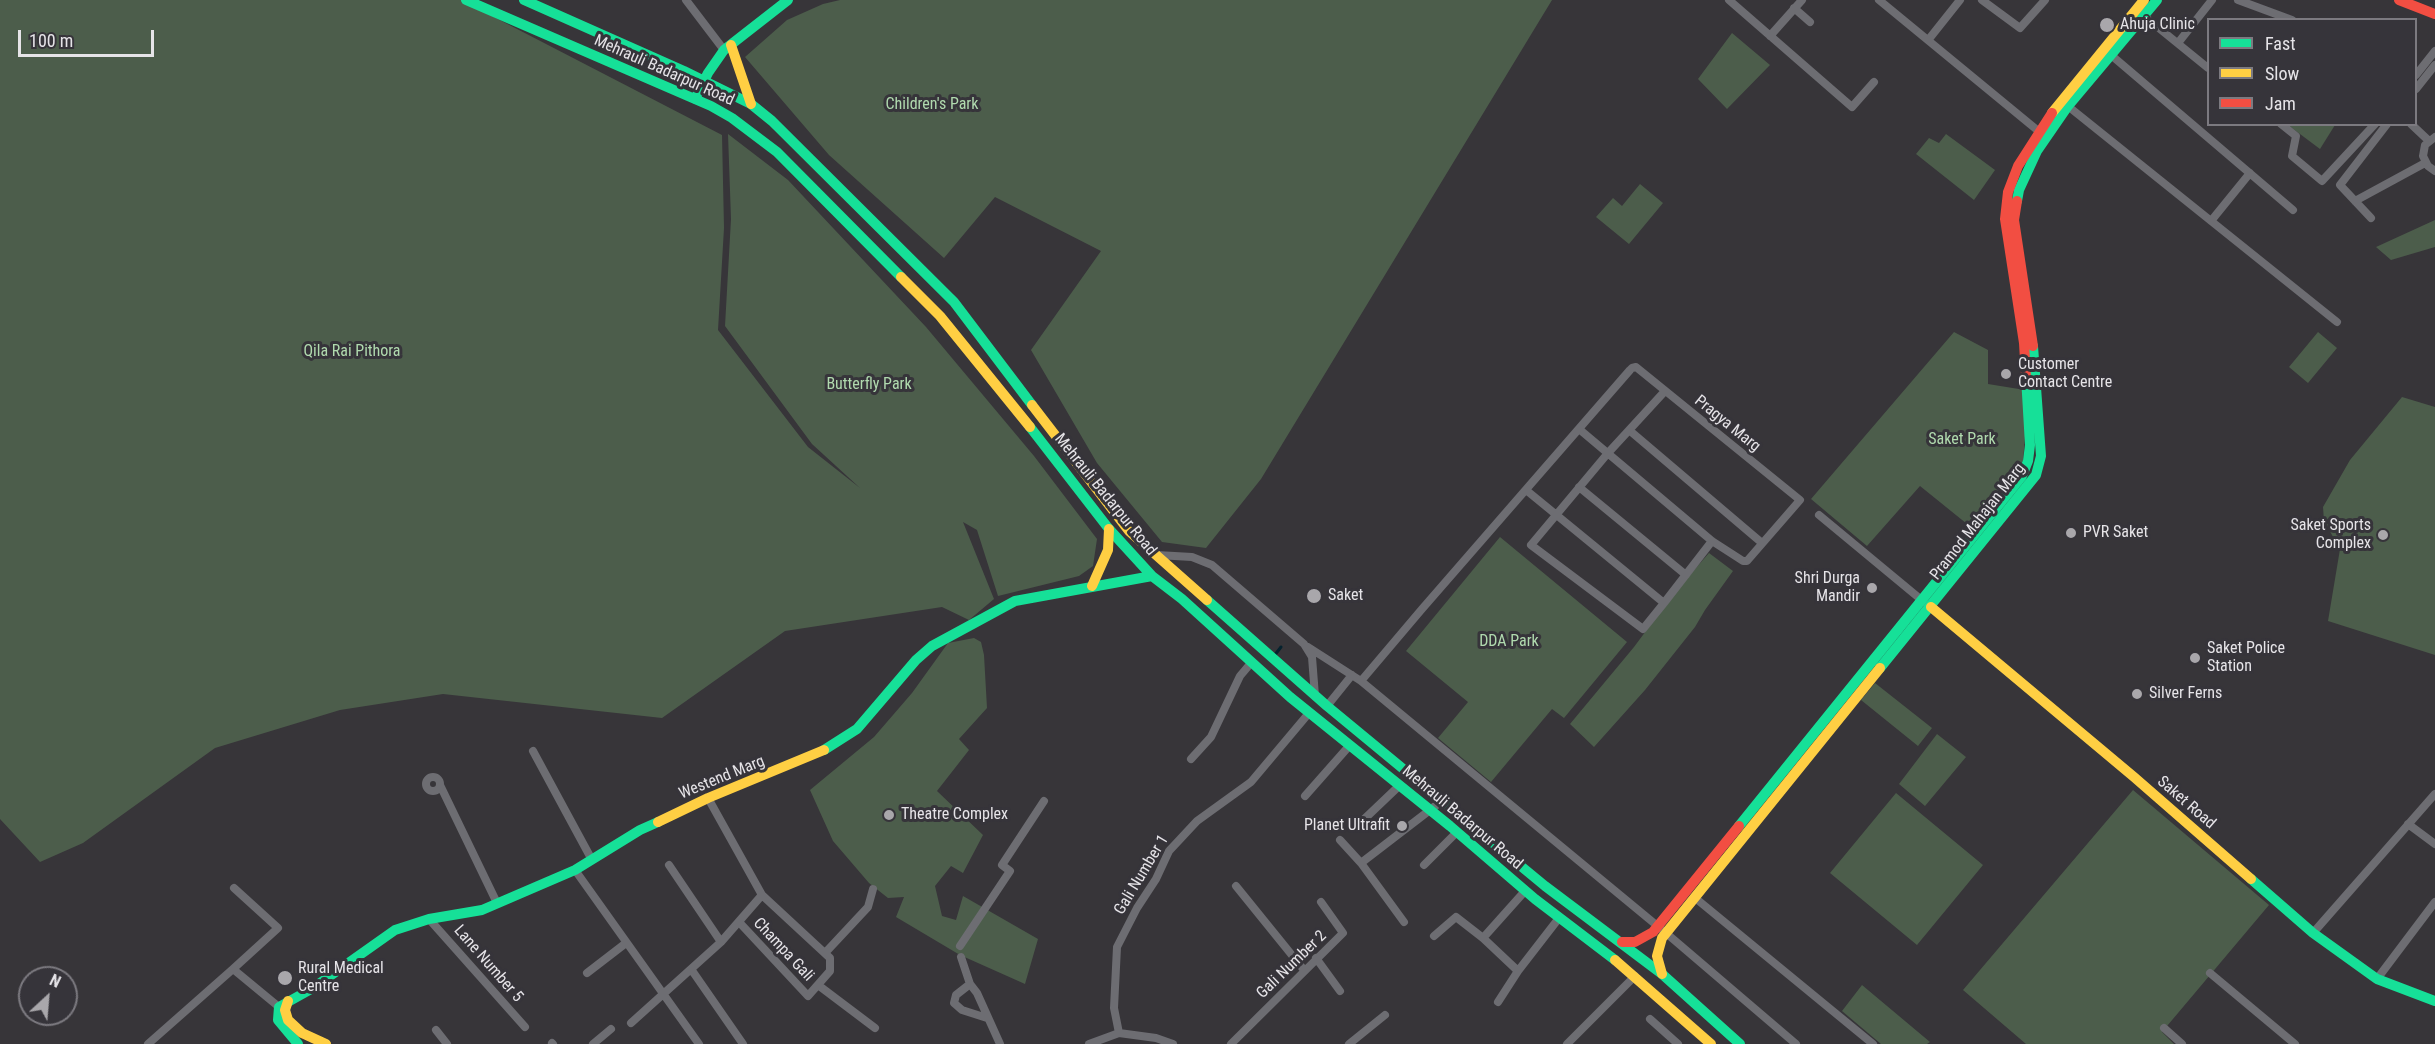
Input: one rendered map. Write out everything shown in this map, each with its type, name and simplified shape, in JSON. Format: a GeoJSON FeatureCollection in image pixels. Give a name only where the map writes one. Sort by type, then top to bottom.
{"type":"FeatureCollection","features":[{"type":"Feature","properties":{"kind":"street","name":"Mehrauli Badarpur Road"},"geometry":{"type":"LineString","coordinates":[[466,0],[695,99],[732,118],[777,152],[939,316],[1067,473],[1109,529],[1152,576],[1182,599],[1251,663],[1310,713],[1458,832],[1525,891],[1635,976],[1711,1044]]}},
{"type":"Feature","properties":{"kind":"street","name":"Mehrauli Badarpur Road"},"geometry":{"type":"LineString","coordinates":[[524,0],[751,104],[825,172],[950,298],[1129,531],[1315,696],[1545,886],[1662,974],[1740,1044]]}},
{"type":"Feature","properties":{"kind":"street"},"geometry":{"type":"LineString","coordinates":[[686,0],[728,48],[751,104]]}},
{"type":"Feature","properties":{"kind":"street"},"geometry":{"type":"LineString","coordinates":[[695,99],[728,48],[788,0]]}},
{"type":"Feature","properties":{"kind":"street"},"geometry":{"type":"LineString","coordinates":[[1729,0],[1852,107],[1874,82]]}},
{"type":"Feature","properties":{"kind":"street"},"geometry":{"type":"LineString","coordinates":[[1770,36],[1802,0]]}},
{"type":"Feature","properties":{"kind":"street"},"geometry":{"type":"LineString","coordinates":[[1879,0],[2043,134]]}},
{"type":"Feature","properties":{"kind":"street"},"geometry":{"type":"LineString","coordinates":[[1929,39],[1960,0]]}},
{"type":"Feature","properties":{"kind":"street"},"geometry":{"type":"LineString","coordinates":[[1982,0],[1991,3],[2020,28],[2045,0]]}},
{"type":"Feature","properties":{"kind":"street","name":"Pramod Mahajan Marg"},"geometry":{"type":"LineString","coordinates":[[1662,974],[1657,962],[1657,949],[1662,930],[1927,604],[2031,484],[2040,466],[2041,451],[2033,343],[2014,220],[2019,190],[2033,149],[2064,103],[2144,0]]}},
{"type":"Feature","properties":{"kind":"street","name":"Pramod Mahajan Marg"},"geometry":{"type":"LineString","coordinates":[[2064,103],[2111,55],[2157,0]]}},
{"type":"Feature","properties":{"kind":"street"},"geometry":{"type":"LineString","coordinates":[[2178,43],[2212,0]]}},
{"type":"Feature","properties":{"kind":"street"},"geometry":{"type":"LineString","coordinates":[[2238,0],[2287,18]]}},
{"type":"Feature","properties":{"kind":"street"},"geometry":{"type":"LineString","coordinates":[[2398,0],[2435,14]]}},
{"type":"Feature","properties":{"kind":"street"},"geometry":{"type":"LineString","coordinates":[[1794,9],[1810,22]]}},
{"type":"Feature","properties":{"kind":"street"},"geometry":{"type":"LineString","coordinates":[[2144,16],[2207,67]]}},
{"type":"Feature","properties":{"kind":"street"},"geometry":{"type":"LineString","coordinates":[[2419,64],[2435,51]]}},
{"type":"Feature","properties":{"kind":"street"},"geometry":{"type":"LineString","coordinates":[[2111,55],[2294,210]]}},
{"type":"Feature","properties":{"kind":"street"},"geometry":{"type":"LineString","coordinates":[[2417,87],[2435,65]]}},
{"type":"Feature","properties":{"kind":"street"},"geometry":{"type":"LineString","coordinates":[[2064,103],[2337,322]]}},
{"type":"Feature","properties":{"kind":"street"},"geometry":{"type":"LineString","coordinates":[[2284,126],[2296,136],[2292,156],[2322,182],[2373,126]]}},
{"type":"Feature","properties":{"kind":"street"},"geometry":{"type":"LineString","coordinates":[[2371,218],[2340,185],[2386,126]]}},
{"type":"Feature","properties":{"kind":"street"},"geometry":{"type":"LineString","coordinates":[[2414,126],[2432,138],[2423,150],[2425,163],[2435,171]]}},
{"type":"Feature","properties":{"kind":"street"},"geometry":{"type":"LineString","coordinates":[[2355,201],[2425,163]]}},
{"type":"Feature","properties":{"kind":"street"},"geometry":{"type":"LineString","coordinates":[[2211,221],[2250,173]]}},
{"type":"Feature","properties":{"kind":"street","name":"Pragya Marg"},"geometry":{"type":"LineString","coordinates":[[1579,429],[1630,370],[1636,368],[1800,500],[1762,543]]}},
{"type":"Feature","properties":{"kind":"street"},"geometry":{"type":"LineString","coordinates":[[1665,391],[1608,453],[1531,545],[1643,629],[1712,541]]}},
{"type":"Feature","properties":{"kind":"street"},"geometry":{"type":"LineString","coordinates":[[1361,681],[1579,429],[1712,541],[1745,561],[1762,543],[1629,430]]}},
{"type":"Feature","properties":{"kind":"street"},"geometry":{"type":"LineString","coordinates":[[1579,487],[1686,574]]}},
{"type":"Feature","properties":{"kind":"street"},"geometry":{"type":"LineString","coordinates":[[1526,490],[1664,603]]}},
{"type":"Feature","properties":{"kind":"street"},"geometry":{"type":"LineString","coordinates":[[1819,515],[1927,604]]}},
{"type":"Feature","properties":{"kind":"street"},"geometry":{"type":"LineString","coordinates":[[1092,586],[1108,550],[1109,529]]}},
{"type":"Feature","properties":{"kind":"street"},"geometry":{"type":"LineString","coordinates":[[1155,555],[1192,556],[1212,565],[1308,647],[1361,681],[1796,1044]]}},
{"type":"Feature","properties":{"kind":"street","name":"Westend Marg"},"geometry":{"type":"LineString","coordinates":[[284,1004],[314,988],[395,930],[429,919],[482,910],[575,870],[640,830],[708,798],[761,778],[838,743],[857,729],[916,660],[932,646],[1020,599],[1152,576]]}},
{"type":"Feature","properties":{"kind":"street","name":"Saket Road"},"geometry":{"type":"LineString","coordinates":[[1927,604],[2134,777],[2313,933],[2377,980],[2433,997]]}},
{"type":"Feature","properties":{"kind":"street"},"geometry":{"type":"LineString","coordinates":[[1308,647],[1312,657],[1315,696]]}},
{"type":"Feature","properties":{"kind":"street"},"geometry":{"type":"LineString","coordinates":[[1191,759],[1211,737],[1240,676],[1251,663]]}},
{"type":"Feature","properties":{"kind":"street"},"geometry":{"type":"LineString","coordinates":[[1327,706],[1352,675]]}},
{"type":"Feature","properties":{"kind":"street","name":"Gali Number 1"},"geometry":{"type":"LineString","coordinates":[[1119,1033],[1113,1008],[1117,947],[1137,908],[1156,879],[1169,851],[1197,821],[1251,782],[1310,713]]}},
{"type":"Feature","properties":{"kind":"street"},"geometry":{"type":"LineString","coordinates":[[1305,796],[1350,745]]}},
{"type":"Feature","properties":{"kind":"street"},"geometry":{"type":"LineString","coordinates":[[533,751],[592,860]]}},
{"type":"Feature","properties":{"kind":"street"},"geometry":{"type":"LineString","coordinates":[[440,785],[497,903]]}},
{"type":"Feature","properties":{"kind":"street"},"geometry":{"type":"LineString","coordinates":[[1357,826],[1400,785]]}},
{"type":"Feature","properties":{"kind":"street"},"geometry":{"type":"LineString","coordinates":[[2313,933],[2435,794]]}},
{"type":"Feature","properties":{"kind":"street"},"geometry":{"type":"LineString","coordinates":[[708,798],[762,895],[830,958],[830,970],[818,985],[875,1028]]}},
{"type":"Feature","properties":{"kind":"street"},"geometry":{"type":"LineString","coordinates":[[1361,863],[1443,800]]}},
{"type":"Feature","properties":{"kind":"street"},"geometry":{"type":"LineString","coordinates":[[960,946],[1010,871],[1002,865],[1044,801]]}},
{"type":"Feature","properties":{"kind":"street"},"geometry":{"type":"LineString","coordinates":[[2408,824],[2435,844]]}},
{"type":"Feature","properties":{"kind":"street"},"geometry":{"type":"LineString","coordinates":[[1424,865],[1458,832]]}},
{"type":"Feature","properties":{"kind":"street","name":"Pramod Mahajan Marg"},"geometry":{"type":"LineString","coordinates":[[1622,942],[1642,940],[1662,930],[1694,897],[1735,838]]}},
{"type":"Feature","properties":{"kind":"street"},"geometry":{"type":"LineString","coordinates":[[1340,840],[1361,863],[1404,922]]}},
{"type":"Feature","properties":{"kind":"street"},"geometry":{"type":"LineString","coordinates":[[669,865],[721,942]]}},
{"type":"Feature","properties":{"kind":"street"},"geometry":{"type":"LineString","coordinates":[[575,870],[699,1044]]}},
{"type":"Feature","properties":{"kind":"street"},"geometry":{"type":"LineString","coordinates":[[1236,886],[1305,970]]}},
{"type":"Feature","properties":{"kind":"street"},"geometry":{"type":"LineString","coordinates":[[148,1044],[278,928],[234,888]]}},
{"type":"Feature","properties":{"kind":"street"},"geometry":{"type":"LineString","coordinates":[[825,953],[868,907],[873,889]]}},
{"type":"Feature","properties":{"kind":"street"},"geometry":{"type":"LineString","coordinates":[[1483,938],[1525,891]]}},
{"type":"Feature","properties":{"kind":"street"},"geometry":{"type":"LineString","coordinates":[[631,1023],[721,942],[762,895]]}},
{"type":"Feature","properties":{"kind":"street"},"geometry":{"type":"LineString","coordinates":[[1694,897],[1873,1044]]}},
{"type":"Feature","properties":{"kind":"street","name":"Gali Number 2"},"geometry":{"type":"LineString","coordinates":[[1231,1044],[1343,933],[1321,902]]}},
{"type":"Feature","properties":{"kind":"street"},"geometry":{"type":"LineString","coordinates":[[2377,980],[2435,902]]}},
{"type":"Feature","properties":{"kind":"street"},"geometry":{"type":"LineString","coordinates":[[1434,936],[1456,917],[1483,938],[1518,971]]}},
{"type":"Feature","properties":{"kind":"street"},"geometry":{"type":"LineString","coordinates":[[1498,1002],[1518,971],[1559,918]]}},
{"type":"Feature","properties":{"kind":"street","name":"Lane Number 5"},"geometry":{"type":"LineString","coordinates":[[429,919],[525,1027]]}},
{"type":"Feature","properties":{"kind":"street","name":"Champa Gali"},"geometry":{"type":"LineString","coordinates":[[739,922],[808,996],[818,985]]}},
{"type":"Feature","properties":{"kind":"street"},"geometry":{"type":"LineString","coordinates":[[587,973],[626,944]]}},
{"type":"Feature","properties":{"kind":"street"},"geometry":{"type":"LineString","coordinates":[[961,957],[970,984],[977,993],[1000,1044]]}},
{"type":"Feature","properties":{"kind":"street"},"geometry":{"type":"LineString","coordinates":[[1316,958],[1340,991]]}},
{"type":"Feature","properties":{"kind":"street"},"geometry":{"type":"LineString","coordinates":[[233,969],[284,1004],[288,1020],[302,1033],[326,1044]]}},
{"type":"Feature","properties":{"kind":"street"},"geometry":{"type":"LineString","coordinates":[[691,969],[743,1044]]}},
{"type":"Feature","properties":{"kind":"street"},"geometry":{"type":"LineString","coordinates":[[2210,973],[2295,1044]]}},
{"type":"Feature","properties":{"kind":"street"},"geometry":{"type":"LineString","coordinates":[[1567,1044],[1635,976]]}},
{"type":"Feature","properties":{"kind":"street"},"geometry":{"type":"LineString","coordinates":[[970,984],[956,995],[954,1003],[962,1010],[987,1017]]}},
{"type":"Feature","properties":{"kind":"street"},"geometry":{"type":"LineString","coordinates":[[284,1004],[277,1013],[278,1020],[298,1044]]}},
{"type":"Feature","properties":{"kind":"street"},"geometry":{"type":"LineString","coordinates":[[1349,1044],[1385,1015]]}},
{"type":"Feature","properties":{"kind":"street"},"geometry":{"type":"LineString","coordinates":[[1650,1019],[1678,1044]]}},
{"type":"Feature","properties":{"kind":"street"},"geometry":{"type":"LineString","coordinates":[[2164,1028],[2182,1044]]}},
{"type":"Feature","properties":{"kind":"street"},"geometry":{"type":"LineString","coordinates":[[593,1044],[610,1029]]}},
{"type":"Feature","properties":{"kind":"street"},"geometry":{"type":"LineString","coordinates":[[436,1030],[447,1044]]}},
{"type":"Feature","properties":{"kind":"street"},"geometry":{"type":"LineString","coordinates":[[1089,1044],[1119,1033],[1156,1038],[1173,1044]]}},
{"type":"Feature","properties":{"kind":"green space","name":"Qila Rai Pithora"},"geometry":{"type":"Polygon","coordinates":[[[0,0],[461,0],[722,135],[724,228],[718,330],[808,447],[860,488],[812,444],[725,326],[731,219],[728,134],[788,180],[926,327],[1034,456],[1097,539],[1093,566],[1079,576],[998,596],[977,530],[963,522],[994,599],[969,620],[942,607],[785,631],[662,718],[443,694],[340,710],[215,748],[83,843],[40,862],[0,819],[0,0]]]}},
{"type":"Feature","properties":{"kind":"green space","name":"Children's Park"},"geometry":{"type":"Polygon","coordinates":[[[840,0],[1552,0],[1261,479],[1206,548],[1162,542],[1097,463],[1031,350],[1101,251],[995,197],[944,258],[829,155],[745,57],[787,20],[823,4],[840,0]]]}},
{"type":"Feature","properties":{"kind":"green space"},"geometry":{"type":"Polygon","coordinates":[[[1732,33],[1770,65],[1727,109],[1698,79],[1732,33]]]}},
{"type":"Feature","properties":{"kind":"green space"},"geometry":{"type":"Polygon","coordinates":[[[2289,126],[2334,126],[2320,149],[2289,126]]]}},
{"type":"Feature","properties":{"kind":"green space"},"geometry":{"type":"Polygon","coordinates":[[[1946,134],[1995,170],[1974,200],[1916,154],[1929,138],[1939,143],[1946,134]]]}},
{"type":"Feature","properties":{"kind":"green space"},"geometry":{"type":"Polygon","coordinates":[[[1640,184],[1663,203],[1629,244],[1596,217],[1613,198],[1622,206],[1640,184]]]}},
{"type":"Feature","properties":{"kind":"green space"},"geometry":{"type":"Polygon","coordinates":[[[2435,220],[2435,247],[2391,260],[2376,247],[2435,220]]]}},
{"type":"Feature","properties":{"kind":"green space","name":"Saket Park"},"geometry":{"type":"Polygon","coordinates":[[[1954,332],[1988,350],[1988,384],[2025,390],[2026,424],[2023,461],[1972,528],[1920,486],[1867,546],[1811,499],[1954,332]]]}},
{"type":"Feature","properties":{"kind":"green space"},"geometry":{"type":"Polygon","coordinates":[[[2318,332],[2337,348],[2308,383],[2289,367],[2318,332]]]}},
{"type":"Feature","properties":{"kind":"green space","name":"Saket Sports Complex"},"geometry":{"type":"Polygon","coordinates":[[[2402,397],[2435,407],[2435,655],[2328,621],[2340,549],[2324,521],[2323,507],[2350,460],[2402,397]]]}},
{"type":"Feature","properties":{"kind":"green space","name":"DDA Park"},"geometry":{"type":"Polygon","coordinates":[[[1500,537],[1627,642],[1564,718],[1552,709],[1491,782],[1438,738],[1468,702],[1406,651],[1500,537]]]}},
{"type":"Feature","properties":{"kind":"green space"},"geometry":{"type":"Polygon","coordinates":[[[1709,553],[1733,571],[1695,627],[1645,690],[1594,747],[1570,724],[1709,553]]]}},
{"type":"Feature","properties":{"kind":"green space"},"geometry":{"type":"Polygon","coordinates":[[[974,638],[981,642],[984,655],[987,708],[959,739],[969,750],[937,791],[983,835],[963,873],[951,866],[935,886],[942,916],[956,920],[963,896],[1038,939],[1025,984],[960,955],[896,917],[904,897],[888,898],[869,883],[833,841],[810,790],[874,737],[912,693],[948,643],[974,638]]]}},
{"type":"Feature","properties":{"kind":"green space"},"geometry":{"type":"Polygon","coordinates":[[[1875,683],[1932,728],[1918,746],[1861,700],[1875,683]]]}},
{"type":"Feature","properties":{"kind":"green space"},"geometry":{"type":"Polygon","coordinates":[[[1937,734],[1966,757],[1925,806],[1899,784],[1937,734]]]}},
{"type":"Feature","properties":{"kind":"green space"},"geometry":{"type":"Polygon","coordinates":[[[2133,790],[2269,905],[2162,1032],[2174,1044],[2026,1044],[1963,990],[2133,790]]]}},
{"type":"Feature","properties":{"kind":"green space"},"geometry":{"type":"Polygon","coordinates":[[[1896,793],[1983,865],[1917,945],[1830,873],[1896,793]]]}},
{"type":"Feature","properties":{"kind":"green space"},"geometry":{"type":"Polygon","coordinates":[[[1862,985],[1930,1042],[1927,1044],[1881,1044],[1842,1011],[1862,985]]]}},
{"type":"Feature","properties":{"kind":"waterway"},"geometry":{"type":"LineString","coordinates":[[1274,656],[1281,647]]}},
{"type":"Feature","properties":{"kind":"traffic: fast"},"geometry":{"type":"LineString","coordinates":[[466,0],[711,106],[732,118],[777,152],[901,277]]}},
{"type":"Feature","properties":{"kind":"traffic: fast"},"geometry":{"type":"LineString","coordinates":[[524,0],[684,71],[751,104],[772,121],[954,302],[1032,405]]}},
{"type":"Feature","properties":{"kind":"traffic: fast"},"geometry":{"type":"LineString","coordinates":[[695,99],[708,73],[724,50],[788,0]]}},
{"type":"Feature","properties":{"kind":"traffic: fast"},"geometry":{"type":"LineString","coordinates":[[2017,201],[2019,190],[2037,151],[2068,106],[2157,0]]}},
{"type":"Feature","properties":{"kind":"traffic: fast"},"geometry":{"type":"LineString","coordinates":[[1880,668],[2036,475],[2041,456],[2033,346]]}},
{"type":"Feature","properties":{"kind":"traffic: fast"},"geometry":{"type":"LineString","coordinates":[[1739,826],[2022,476],[2028,461],[2030,445],[2026,377]]}},
{"type":"Feature","properties":{"kind":"traffic: fast"},"geometry":{"type":"LineString","coordinates":[[1030,427],[1109,529],[1152,576],[1182,599],[1290,697],[1450,826],[1535,899],[1615,960]]}},
{"type":"Feature","properties":{"kind":"traffic: fast"},"geometry":{"type":"LineString","coordinates":[[824,750],[857,729],[916,660],[932,646],[1015,601],[1152,576]]}},
{"type":"Feature","properties":{"kind":"traffic: fast"},"geometry":{"type":"LineString","coordinates":[[1207,600],[1327,706],[1545,886],[1662,974],[1740,1044]]}},
{"type":"Feature","properties":{"kind":"traffic: fast"},"geometry":{"type":"LineString","coordinates":[[298,1044],[278,1020],[279,1007],[313,988],[395,930],[429,919],[482,910],[575,870],[640,830],[658,822]]}},
{"type":"Feature","properties":{"kind":"traffic: fast"},"geometry":{"type":"LineString","coordinates":[[2251,879],[2313,933],[2377,979],[2435,1001]]}},
{"type":"Feature","properties":{"kind":"traffic: slow"},"geometry":{"type":"LineString","coordinates":[[2052,113],[2144,0]]}},
{"type":"Feature","properties":{"kind":"traffic: slow"},"geometry":{"type":"LineString","coordinates":[[731,45],[751,104]]}},
{"type":"Feature","properties":{"kind":"traffic: slow"},"geometry":{"type":"LineString","coordinates":[[901,277],[940,316],[1030,427]]}},
{"type":"Feature","properties":{"kind":"traffic: slow"},"geometry":{"type":"LineString","coordinates":[[1032,405],[1129,531],[1207,600]]}},
{"type":"Feature","properties":{"kind":"traffic: slow"},"geometry":{"type":"LineString","coordinates":[[1092,586],[1108,550],[1109,529]]}},
{"type":"Feature","properties":{"kind":"traffic: slow"},"geometry":{"type":"LineString","coordinates":[[1931,607],[2134,777],[2251,879]]}},
{"type":"Feature","properties":{"kind":"traffic: slow"},"geometry":{"type":"LineString","coordinates":[[1662,974],[1657,956],[1662,938],[1880,668]]}},
{"type":"Feature","properties":{"kind":"traffic: slow"},"geometry":{"type":"LineString","coordinates":[[658,822],[708,798],[824,750]]}},
{"type":"Feature","properties":{"kind":"traffic: slow"},"geometry":{"type":"LineString","coordinates":[[1615,960],[1711,1044]]}},
{"type":"Feature","properties":{"kind":"traffic: slow"},"geometry":{"type":"LineString","coordinates":[[288,1001],[285,1010],[288,1020],[302,1033],[326,1044]]}},
{"type":"Feature","properties":{"kind":"traffic: jam"},"geometry":{"type":"LineString","coordinates":[[2399,0],[2435,14]]}},
{"type":"Feature","properties":{"kind":"traffic: jam"},"geometry":{"type":"LineString","coordinates":[[2026,377],[2024,343],[2005,219],[2008,192],[2018,166],[2052,113]]}},
{"type":"Feature","properties":{"kind":"traffic: jam"},"geometry":{"type":"LineString","coordinates":[[2017,201],[2014,220],[2033,346]]}},
{"type":"Feature","properties":{"kind":"traffic: jam"},"geometry":{"type":"LineString","coordinates":[[1622,942],[1635,942],[1653,932],[1739,826]]}},
{"type":"Feature","properties":{"kind":"place","name":"Ahuja Clinic"},"geometry":{"type":"Point","coordinates":[2107,25]}},
{"type":"Feature","properties":{"kind":"place","name":"Customer Contact Centre"},"geometry":{"type":"Point","coordinates":[2006,374]}},
{"type":"Feature","properties":{"kind":"place","name":"PVR Saket"},"geometry":{"type":"Point","coordinates":[2071,533]}},
{"type":"Feature","properties":{"kind":"place","name":"Saket Sports Complex"},"geometry":{"type":"Point","coordinates":[2383,535]}},
{"type":"Feature","properties":{"kind":"place","name":"Shri Durga Mandir"},"geometry":{"type":"Point","coordinates":[1872,588]}},
{"type":"Feature","properties":{"kind":"place","name":"Saket"},"geometry":{"type":"Point","coordinates":[1314,596]}},
{"type":"Feature","properties":{"kind":"place","name":"Saket Police Station"},"geometry":{"type":"Point","coordinates":[2195,658]}},
{"type":"Feature","properties":{"kind":"place","name":"Silver Ferns"},"geometry":{"type":"Point","coordinates":[2137,694]}},
{"type":"Feature","properties":{"kind":"place","name":"Theatre Complex"},"geometry":{"type":"Point","coordinates":[889,815]}},
{"type":"Feature","properties":{"kind":"place","name":"Planet Ultrafit"},"geometry":{"type":"Point","coordinates":[1402,826]}},
{"type":"Feature","properties":{"kind":"place","name":"Rural Medical Centre"},"geometry":{"type":"Point","coordinates":[285,978]}},
{"type":"Feature","properties":{"kind":"park label","name":"Butterfly Park"},"geometry":{"type":"Point","coordinates":[869,385]}}]}
